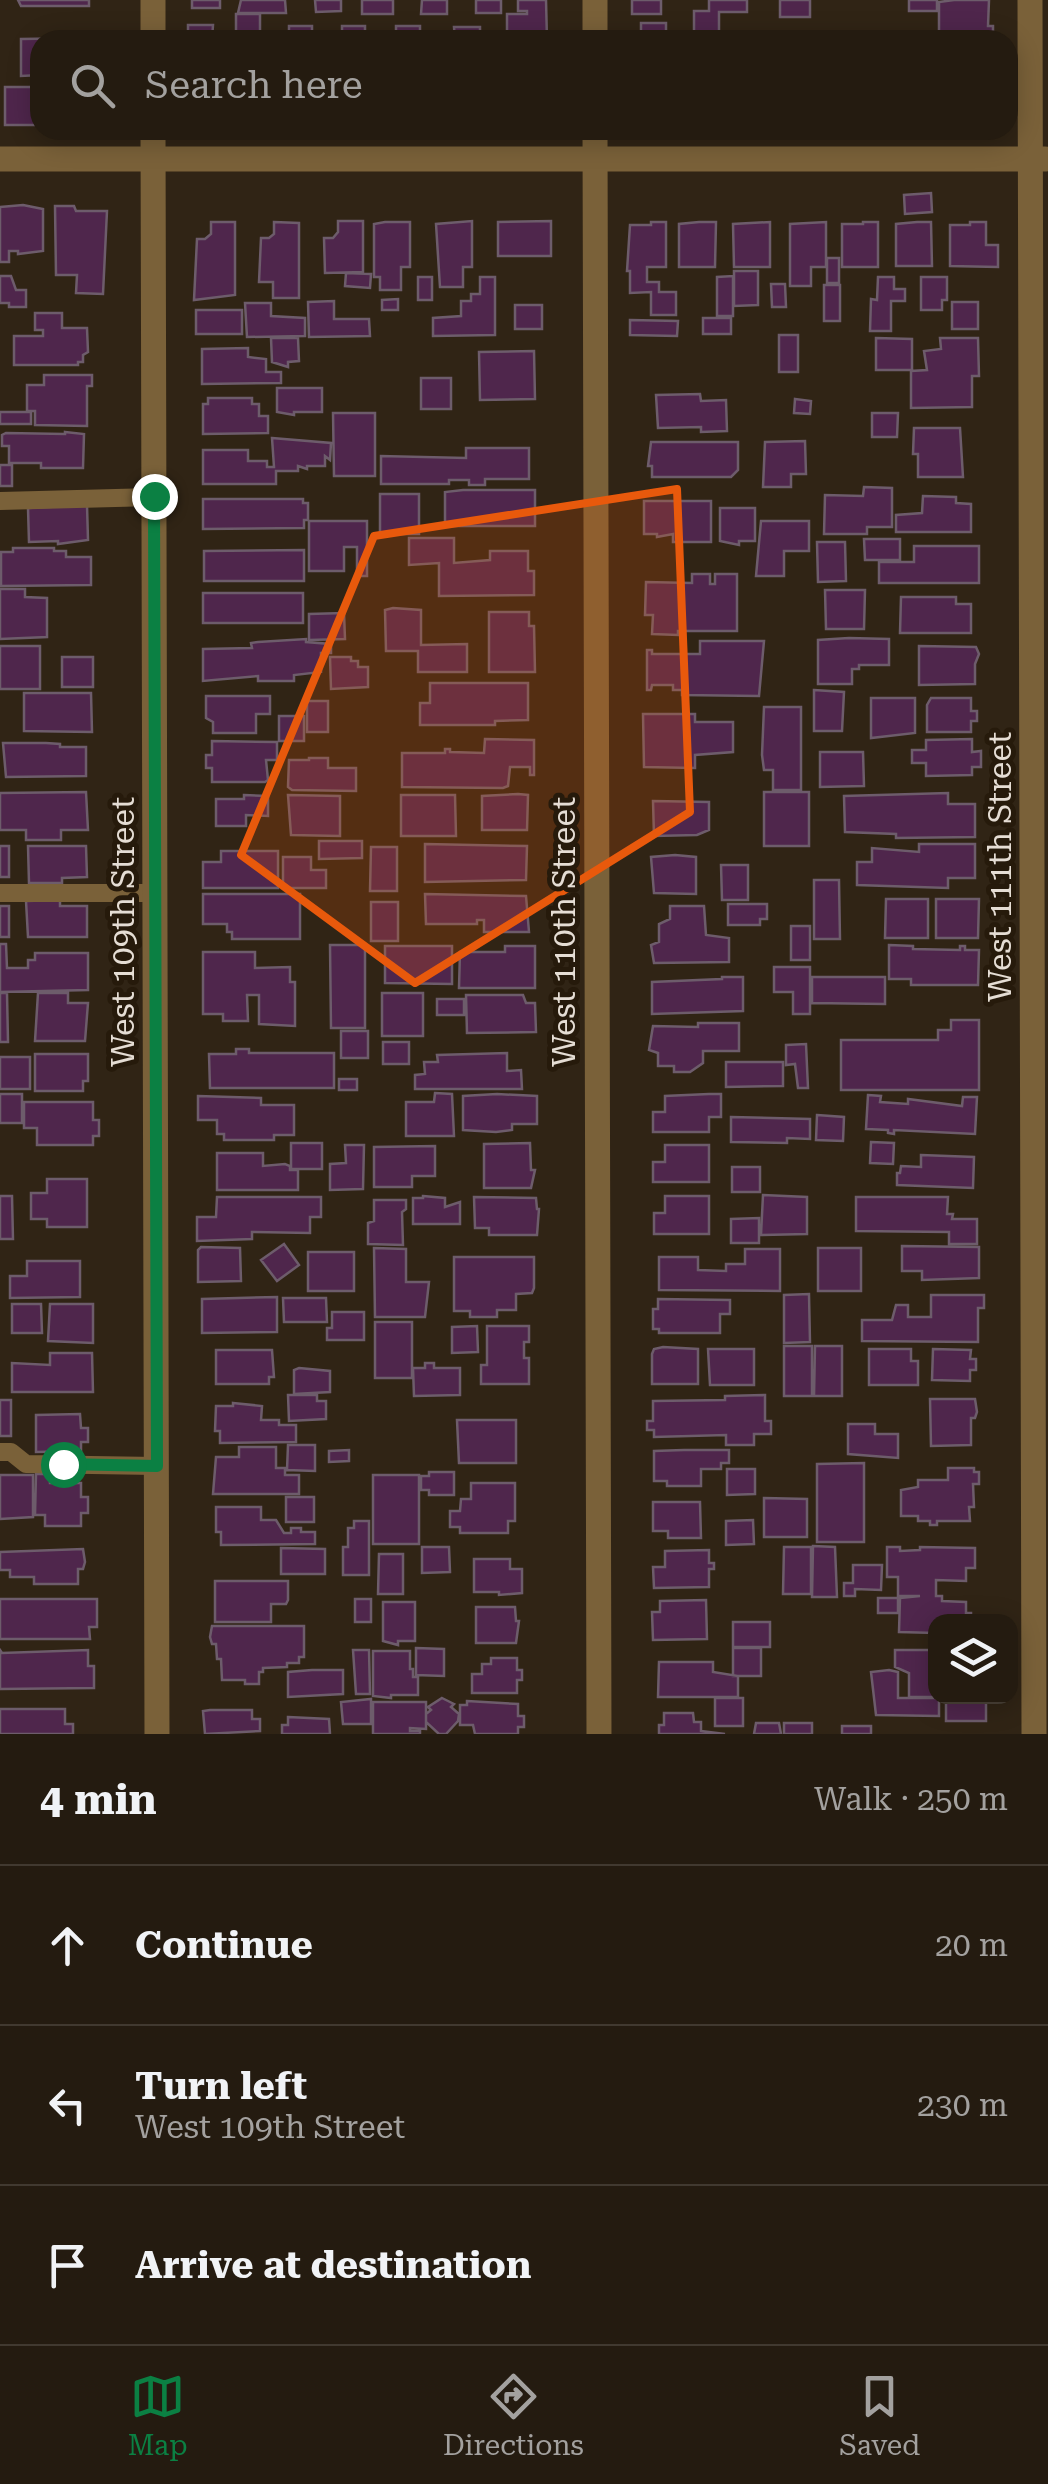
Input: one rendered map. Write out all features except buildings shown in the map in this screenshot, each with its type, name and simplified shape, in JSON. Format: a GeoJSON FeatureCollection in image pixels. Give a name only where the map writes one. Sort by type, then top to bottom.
{"type":"FeatureCollection","features":[{"type":"Feature","properties":{"kind":"street"},"geometry":{"type":"LineString","coordinates":[[152,0],[152,30]]}},
{"type":"Feature","properties":{"kind":"street"},"geometry":{"type":"LineString","coordinates":[[595,0],[595,30]]}},
{"type":"Feature","properties":{"kind":"street","name":"West 111th Street"},"geometry":{"type":"LineString","coordinates":[[1030,0],[1039,158],[1034,1734]]}},
{"type":"Feature","properties":{"kind":"street","name":"West 109th Street"},"geometry":{"type":"LineString","coordinates":[[153,140],[158,1734]]}},
{"type":"Feature","properties":{"kind":"street","name":"West 110th Street"},"geometry":{"type":"LineString","coordinates":[[595,140],[598,1734]]}},
{"type":"Feature","properties":{"kind":"street"},"geometry":{"type":"LineString","coordinates":[[0,159],[1039,158]]}},
{"type":"Feature","properties":{"kind":"lane"},"geometry":{"type":"LineString","coordinates":[[0,501],[154,496]]}},
{"type":"Feature","properties":{"kind":"lane"},"geometry":{"type":"LineString","coordinates":[[0,893],[155,893]]}},
{"type":"Feature","properties":{"kind":"lane"},"geometry":{"type":"LineString","coordinates":[[0,1452],[12,1452],[26,1464],[157,1466]]}},
{"type":"Feature","properties":{"kind":"highlighted area"},"geometry":{"type":"Polygon","coordinates":[[[677,489],[690,812],[415,983],[241,855],[374,536],[677,489]]]}},
{"type":"Feature","properties":{"kind":"route"},"geometry":{"type":"LineString","coordinates":[[63,1464],[157,1466],[154,496]]}}]}
